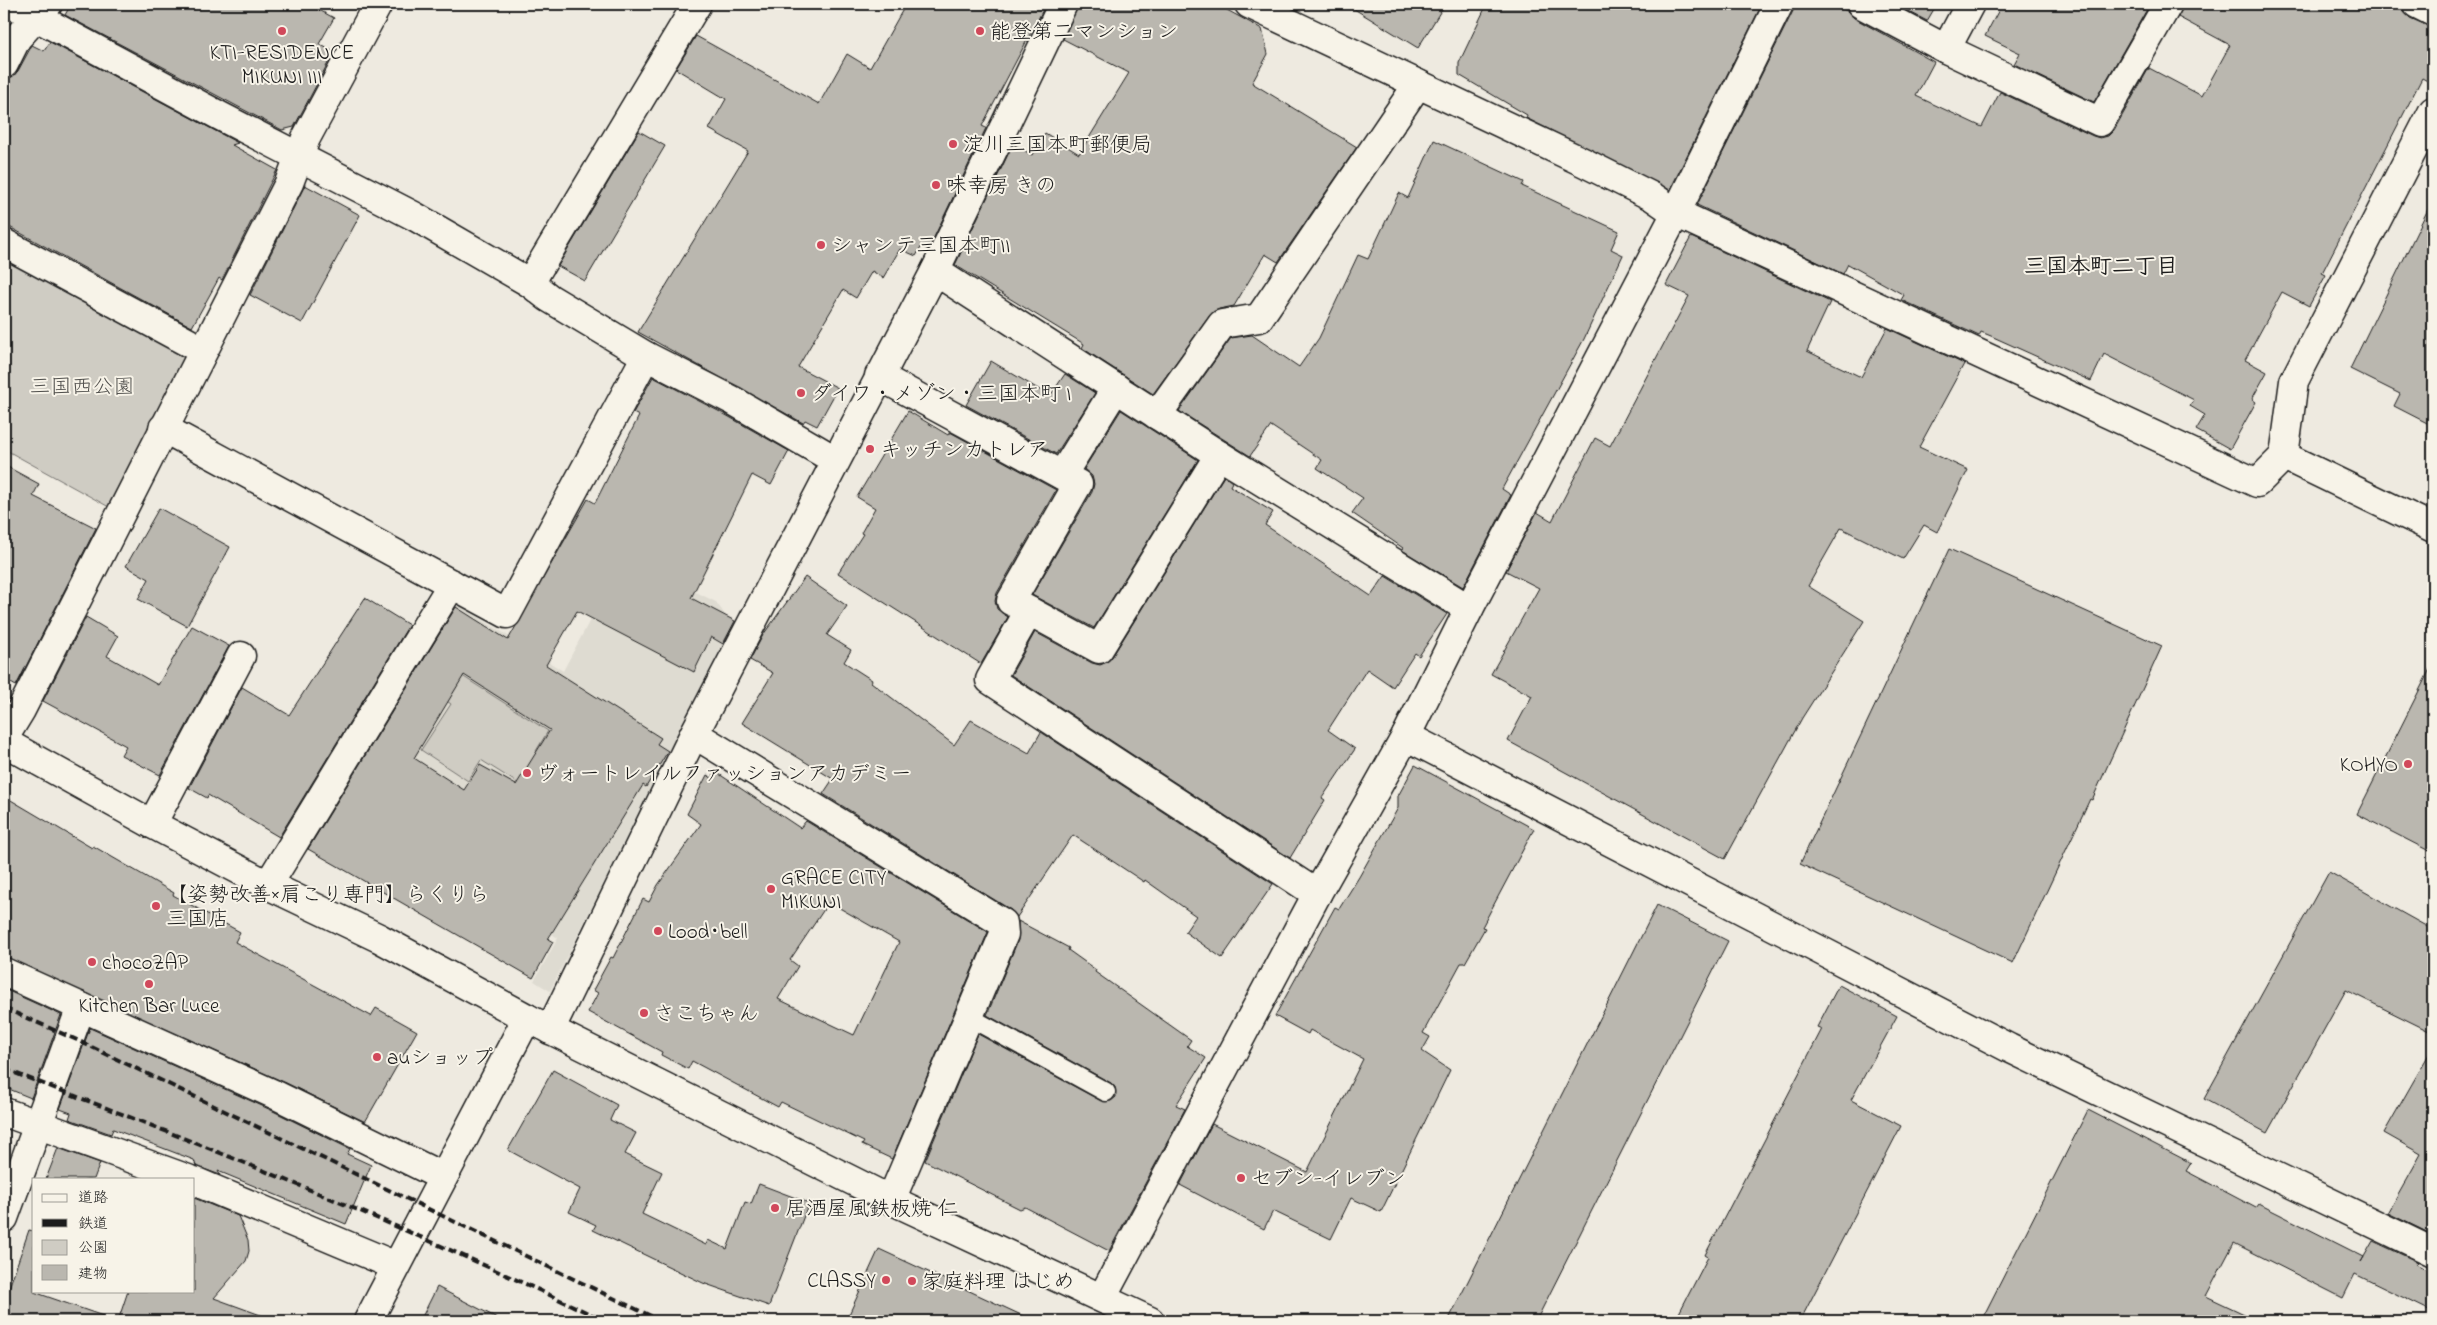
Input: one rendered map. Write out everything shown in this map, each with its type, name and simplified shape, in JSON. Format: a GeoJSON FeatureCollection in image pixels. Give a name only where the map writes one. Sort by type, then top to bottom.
{"type":"FeatureCollection","features":[{"type":"Feature","properties":{"kind":"street"},"geometry":{"type":"LineString","coordinates":[[12,4],[42,10],[300,156],[414,216],[530,283],[549,298],[646,356],[732,400],[835,460]]}},
{"type":"Feature","properties":{"kind":"street"},"geometry":{"type":"LineString","coordinates":[[378,4],[306,138],[289,182],[4,740],[152,824],[268,884],[379,938],[539,1024],[891,1200],[1150,1321]]}},
{"type":"Feature","properties":{"kind":"street"},"geometry":{"type":"LineString","coordinates":[[530,283],[697,4]]}},
{"type":"Feature","properties":{"kind":"street"},"geometry":{"type":"LineString","coordinates":[[368,1321],[443,1177],[539,1024],[694,734],[935,271],[1063,4]]}},
{"type":"Feature","properties":{"kind":"street"},"geometry":{"type":"LineString","coordinates":[[1249,4],[1584,162],[1653,197],[1676,213],[2257,483],[2284,456],[2294,381],[2433,111]]}},
{"type":"Feature","properties":{"kind":"street"},"geometry":{"type":"LineString","coordinates":[[1102,1298],[1317,894],[1406,736],[1469,609],[1676,213],[1779,4]]}},
{"type":"Feature","properties":{"kind":"street"},"geometry":{"type":"LineString","coordinates":[[1862,4],[1946,49],[2100,122],[2168,4]]}},
{"type":"Feature","properties":{"kind":"street"},"geometry":{"type":"LineString","coordinates":[[1946,49],[1970,4]]}},
{"type":"Feature","properties":{"kind":"street"},"geometry":{"type":"LineString","coordinates":[[2417,4],[2433,12]]}},
{"type":"Feature","properties":{"kind":"street"},"geometry":{"type":"LineString","coordinates":[[4,64],[17,38],[42,10]]}},
{"type":"Feature","properties":{"kind":"street"},"geometry":{"type":"LineString","coordinates":[[1157,415],[1222,324],[1259,318],[1418,84]]}},
{"type":"Feature","properties":{"kind":"street"},"geometry":{"type":"LineString","coordinates":[[4,243],[202,350]]}},
{"type":"Feature","properties":{"kind":"street"},"geometry":{"type":"LineString","coordinates":[[935,271],[1219,455],[1469,609]]}},
{"type":"Feature","properties":{"kind":"street"},"geometry":{"type":"LineString","coordinates":[[162,428],[506,614],[646,356]]}},
{"type":"Feature","properties":{"kind":"street"},"geometry":{"type":"LineString","coordinates":[[879,376],[1078,484],[1011,601],[1099,650],[1219,455]]}},
{"type":"Feature","properties":{"kind":"street"},"geometry":{"type":"LineString","coordinates":[[1062,475],[1116,388]]}},
{"type":"Feature","properties":{"kind":"street"},"geometry":{"type":"LineString","coordinates":[[2284,456],[2433,528]]}},
{"type":"Feature","properties":{"kind":"street"},"geometry":{"type":"LineString","coordinates":[[268,884],[452,584]]}},
{"type":"Feature","properties":{"kind":"street"},"geometry":{"type":"LineString","coordinates":[[1029,611],[990,680],[1317,894]]}},
{"type":"Feature","properties":{"kind":"street"},"geometry":{"type":"LineString","coordinates":[[152,824],[241,656]]}},
{"type":"Feature","properties":{"kind":"street"},"geometry":{"type":"LineString","coordinates":[[694,734],[1003,923],[1004,934],[891,1200]]}},
{"type":"Feature","properties":{"kind":"street"},"geometry":{"type":"LineString","coordinates":[[1406,736],[2009,1048],[2433,1252]]}},
{"type":"Feature","properties":{"kind":"street"},"geometry":{"type":"LineString","coordinates":[[4,972],[278,1096],[443,1177]]}},
{"type":"Feature","properties":{"kind":"street"},"geometry":{"type":"LineString","coordinates":[[4,1218],[81,1007]]}},
{"type":"Feature","properties":{"kind":"street"},"geometry":{"type":"LineString","coordinates":[[4,1112],[185,1178]]}},
{"type":"Feature","properties":{"kind":"street"},"geometry":{"type":"LineString","coordinates":[[195,1181],[396,1266]]}},
{"type":"Feature","properties":{"kind":"lane"},"geometry":{"type":"LineString","coordinates":[[969,1017],[1106,1092]]}},
{"type":"Feature","properties":{"kind":"shaded area","name":"ヴォートレイルファッションアカデミー"},"geometry":{"type":"Polygon","coordinates":[[[624,556],[716,602],[733,626],[550,991],[534,981],[558,938],[468,880],[380,798],[410,749],[375,727],[453,601],[563,671],[624,556]]]}},
{"type":"Feature","properties":{"kind":"green space","name":"三国西公園"},"geometry":{"type":"Polygon","coordinates":[[[4,253],[188,354],[109,507],[4,449],[4,253]]]}},
{"type":"Feature","properties":{"kind":"green space"},"geometry":{"type":"Polygon","coordinates":[[[453,670],[548,731],[536,751],[547,758],[527,789],[481,760],[468,781],[421,750],[451,704],[437,694],[453,670]]]}},
{"type":"Feature","properties":{"kind":"building"},"geometry":{"type":"Polygon","coordinates":[[[71,4],[308,4],[334,18],[319,44],[334,52],[294,127],[282,130],[65,15],[71,4]]]}},
{"type":"Feature","properties":{"kind":"building"},"geometry":{"type":"Polygon","coordinates":[[[906,4],[1046,4],[982,126],[986,128],[928,250],[922,246],[916,256],[900,249],[883,278],[872,271],[856,298],[843,290],[798,367],[838,388],[817,426],[805,420],[803,423],[638,332],[748,151],[709,129],[726,99],[676,69],[696,36],[819,104],[847,54],[870,68],[906,4]]]}},
{"type":"Feature","properties":{"kind":"building"},"geometry":{"type":"Polygon","coordinates":[[[1078,4],[1216,4],[1262,29],[1268,54],[1252,83],[1357,147],[1278,262],[1265,254],[1234,306],[1219,309],[1210,315],[1153,394],[1082,348],[1084,344],[955,265],[1013,144],[1032,155],[1045,133],[1079,154],[1129,73],[1063,39],[1078,4]]]}},
{"type":"Feature","properties":{"kind":"building"},"geometry":{"type":"Polygon","coordinates":[[[1346,4],[1445,4],[1418,48],[1346,4]]]}},
{"type":"Feature","properties":{"kind":"building"},"geometry":{"type":"Polygon","coordinates":[[[1487,4],[1762,4],[1670,190],[1526,118],[1527,115],[1459,75],[1459,63],[1487,4]]]}},
{"type":"Feature","properties":{"kind":"building"},"geometry":{"type":"Polygon","coordinates":[[[1794,4],[1833,4],[1847,11],[1854,18],[1934,62],[1916,96],[1982,127],[2000,92],[2093,136],[2100,138],[2108,136],[2114,130],[2149,68],[2202,96],[2230,45],[2178,17],[2184,4],[2402,4],[2404,12],[2410,18],[2433,28],[2433,84],[2422,78],[2322,273],[2326,275],[2309,306],[2282,292],[2245,360],[2267,372],[2252,399],[2256,402],[2230,449],[2196,430],[2205,415],[2190,406],[2194,400],[2104,354],[2091,381],[1991,336],[1981,332],[1979,336],[1901,300],[1904,295],[1848,264],[1843,274],[1697,205],[1793,11],[1794,4]]]}},
{"type":"Feature","properties":{"kind":"building"},"geometry":{"type":"Polygon","coordinates":[[[1901,4],[1937,4],[1927,21],[1900,7],[1901,4]]]}},
{"type":"Feature","properties":{"kind":"building"},"geometry":{"type":"Polygon","coordinates":[[[2002,4],[2150,4],[2094,102],[2014,64],[2020,53],[1985,36],[2002,4]]]}},
{"type":"Feature","properties":{"kind":"building"},"geometry":{"type":"Polygon","coordinates":[[[50,42],[238,143],[232,145],[277,170],[222,280],[219,278],[192,327],[4,224],[4,79],[12,77],[18,71],[32,45],[44,51],[50,42]]]}},
{"type":"Feature","properties":{"kind":"building"},"geometry":{"type":"Polygon","coordinates":[[[639,131],[665,146],[585,281],[558,266],[639,131]]]}},
{"type":"Feature","properties":{"kind":"building"},"geometry":{"type":"Polygon","coordinates":[[[1434,140],[1524,182],[1522,186],[1619,231],[1611,249],[1623,255],[1584,339],[1502,489],[1511,495],[1463,587],[1402,550],[1403,548],[1352,513],[1363,498],[1317,468],[1322,460],[1271,426],[1250,456],[1179,411],[1231,338],[1252,335],[1299,367],[1319,338],[1358,255],[1368,259],[1399,193],[1408,198],[1434,140]]]}},
{"type":"Feature","properties":{"kind":"building"},"geometry":{"type":"Polygon","coordinates":[[[305,185],[360,215],[302,323],[250,295],[305,185]]]}},
{"type":"Feature","properties":{"kind":"building"},"geometry":{"type":"Polygon","coordinates":[[[2433,199],[2433,426],[2394,406],[2400,394],[2350,369],[2433,199]]]}},
{"type":"Feature","properties":{"kind":"building"},"geometry":{"type":"Polygon","coordinates":[[[1691,237],[1830,302],[1807,351],[1861,377],[1887,328],[1964,364],[1919,447],[1968,470],[1937,532],[1924,525],[1903,559],[1841,528],[1808,586],[1864,621],[1802,718],[1725,859],[1508,741],[1532,696],[1491,674],[1539,588],[1506,571],[1537,512],[1552,521],[1595,438],[1610,446],[1689,296],[1666,285],[1691,237]]]}},
{"type":"Feature","properties":{"kind":"building"},"geometry":{"type":"Polygon","coordinates":[[[991,361],[1050,396],[1065,374],[1095,393],[1056,454],[966,405],[991,361]]]}},
{"type":"Feature","properties":{"kind":"building"},"geometry":{"type":"Polygon","coordinates":[[[653,377],[789,451],[771,485],[752,475],[691,598],[735,621],[723,644],[711,637],[694,672],[577,611],[546,665],[661,738],[657,744],[668,751],[646,787],[643,785],[548,939],[553,942],[533,978],[308,849],[456,607],[508,640],[588,499],[595,503],[639,416],[633,413],[653,377]],[[464,675],[414,758],[464,790],[480,765],[516,785],[550,730],[464,675]]]}},
{"type":"Feature","properties":{"kind":"building"},"geometry":{"type":"Polygon","coordinates":[[[1121,410],[1198,460],[1094,628],[1032,595],[1092,492],[1094,484],[1092,476],[1084,469],[1121,410]]]}},
{"type":"Feature","properties":{"kind":"building"},"geometry":{"type":"Polygon","coordinates":[[[908,411],[948,435],[950,432],[1056,490],[997,593],[995,601],[997,609],[1008,617],[981,664],[838,573],[863,534],[861,533],[875,508],[857,497],[908,411]]]}},
{"type":"Feature","properties":{"kind":"building"},"geometry":{"type":"Polygon","coordinates":[[[4,465],[39,484],[33,496],[96,528],[16,686],[4,679],[4,465]]]}},
{"type":"Feature","properties":{"kind":"building"},"geometry":{"type":"Polygon","coordinates":[[[1224,476],[1232,482],[1230,486],[1273,512],[1265,525],[1371,596],[1385,576],[1447,614],[1419,656],[1415,653],[1393,687],[1367,669],[1328,730],[1355,749],[1322,798],[1325,800],[1290,858],[1011,675],[1035,632],[1092,663],[1100,665],[1107,662],[1112,657],[1224,476]]]}},
{"type":"Feature","properties":{"kind":"building"},"geometry":{"type":"Polygon","coordinates":[[[159,508],[230,547],[187,626],[138,599],[149,579],[126,566],[159,508]]]}},
{"type":"Feature","properties":{"kind":"building"},"geometry":{"type":"Polygon","coordinates":[[[1949,549],[2162,646],[2092,800],[2090,799],[2013,963],[1800,864],[1949,549]]]}},
{"type":"Feature","properties":{"kind":"building"},"geometry":{"type":"Polygon","coordinates":[[[805,577],[847,606],[827,635],[851,650],[844,662],[872,680],[871,682],[954,745],[971,720],[1029,753],[1041,732],[1273,884],[1222,958],[1185,932],[1196,916],[1145,880],[1144,882],[1073,835],[1017,917],[1011,910],[823,794],[833,779],[742,723],[773,673],[750,660],[763,635],[805,577]]]}},
{"type":"Feature","properties":{"kind":"building"},"geometry":{"type":"Polygon","coordinates":[[[365,598],[409,625],[279,837],[208,795],[207,798],[189,788],[242,687],[289,715],[365,598]]]}},
{"type":"Feature","properties":{"kind":"building"},"geometry":{"type":"Polygon","coordinates":[[[86,617],[118,636],[107,656],[158,685],[192,626],[229,646],[160,775],[121,755],[126,746],[43,701],[86,617]]]}},
{"type":"Feature","properties":{"kind":"building","name":"KOHYO"},"geometry":{"type":"Polygon","coordinates":[[[2433,663],[2433,853],[2357,814],[2433,663]]]}},
{"type":"Feature","properties":{"kind":"building"},"geometry":{"type":"Polygon","coordinates":[[[1415,765],[1534,829],[1482,927],[1485,928],[1465,963],[1461,963],[1423,1033],[1430,1037],[1422,1051],[1450,1070],[1381,1212],[1351,1198],[1331,1239],[1273,1211],[1264,1229],[1180,1185],[1212,1124],[1307,1172],[1363,1059],[1310,1030],[1308,1034],[1275,1016],[1335,907],[1339,909],[1398,808],[1398,796],[1415,765]]]}},
{"type":"Feature","properties":{"kind":"building"},"geometry":{"type":"Polygon","coordinates":[[[716,772],[800,828],[806,821],[988,932],[892,1159],[862,1145],[864,1142],[781,1102],[778,1107],[692,1061],[688,1069],[661,1055],[662,1052],[588,1012],[598,993],[593,990],[611,957],[613,958],[643,899],[649,902],[658,885],[701,824],[687,814],[707,775],[712,778],[716,772]],[[829,902],[790,960],[798,966],[778,999],[854,1035],[899,942],[829,902]]]}},
{"type":"Feature","properties":{"kind":"building"},"geometry":{"type":"Polygon","coordinates":[[[4,796],[240,932],[235,942],[371,1016],[376,1008],[417,1031],[365,1122],[284,1082],[4,957],[4,796]]]}},
{"type":"Feature","properties":{"kind":"building"},"geometry":{"type":"Polygon","coordinates":[[[2329,872],[2433,930],[2433,1033],[2346,990],[2267,1133],[2204,1099],[2329,872]]]}},
{"type":"Feature","properties":{"kind":"building"},"geometry":{"type":"Polygon","coordinates":[[[1657,905],[1728,941],[1536,1321],[1448,1321],[1657,905]]]}},
{"type":"Feature","properties":{"kind":"building"},"geometry":{"type":"Polygon","coordinates":[[[1018,921],[1069,948],[1068,950],[1096,970],[1095,972],[1191,1040],[1187,1046],[1206,1058],[1176,1105],[1185,1109],[1109,1251],[1025,1207],[1020,1209],[925,1161],[978,1034],[1101,1101],[1111,1101],[1116,1097],[1115,1087],[1111,1083],[987,1015],[1018,940],[1018,921]]]}},
{"type":"Feature","properties":{"kind":"building"},"geometry":{"type":"Polygon","coordinates":[[[1839,985],[1897,1016],[1851,1100],[1901,1126],[1800,1321],[1675,1321],[1708,1257],[1705,1255],[1822,1029],[1817,1027],[1839,985]]]}},
{"type":"Feature","properties":{"kind":"building"},"geometry":{"type":"Polygon","coordinates":[[[4,989],[61,1015],[31,1098],[4,1087],[4,989]]]}},
{"type":"Feature","properties":{"kind":"building"},"geometry":{"type":"Polygon","coordinates":[[[90,1028],[271,1110],[350,1149],[347,1154],[371,1165],[346,1224],[218,1171],[220,1175],[196,1166],[194,1160],[113,1129],[111,1134],[69,1119],[71,1113],[60,1109],[90,1028]]]}},
{"type":"Feature","properties":{"kind":"building"},"geometry":{"type":"Polygon","coordinates":[[[2433,1047],[2433,1235],[2388,1213],[2421,1154],[2384,1133],[2433,1047]]]}},
{"type":"Feature","properties":{"kind":"building"},"geometry":{"type":"Polygon","coordinates":[[[553,1070],[617,1105],[610,1120],[636,1133],[625,1154],[662,1172],[642,1214],[706,1245],[708,1240],[727,1249],[745,1202],[751,1204],[759,1184],[809,1203],[769,1306],[703,1283],[593,1230],[596,1225],[569,1212],[580,1189],[508,1150],[553,1070]]]}},
{"type":"Feature","properties":{"kind":"building"},"geometry":{"type":"Polygon","coordinates":[[[2088,1110],[2191,1163],[2186,1171],[2256,1208],[2259,1204],[2364,1257],[2373,1241],[2418,1262],[2416,1264],[2433,1273],[2433,1312],[2355,1274],[2343,1298],[2234,1243],[2206,1296],[2259,1321],[1981,1321],[2088,1110]]]}},
{"type":"Feature","properties":{"kind":"building"},"geometry":{"type":"Polygon","coordinates":[[[58,1148],[100,1163],[94,1178],[46,1178],[58,1148]]]}},
{"type":"Feature","properties":{"kind":"building"},"geometry":{"type":"Polygon","coordinates":[[[195,1198],[238,1216],[248,1240],[249,1251],[246,1261],[214,1298],[266,1317],[266,1321],[118,1321],[128,1292],[195,1292],[195,1198]]]}},
{"type":"Feature","properties":{"kind":"building"},"geometry":{"type":"Polygon","coordinates":[[[29,1230],[32,1231],[32,1292],[103,1316],[102,1321],[4,1321],[4,1302],[29,1230]]]}},
{"type":"Feature","properties":{"kind":"building"},"geometry":{"type":"Polygon","coordinates":[[[879,1249],[1034,1321],[846,1321],[879,1249]]]}},
{"type":"Feature","properties":{"kind":"building"},"geometry":{"type":"Polygon","coordinates":[[[437,1287],[503,1321],[420,1321],[437,1287]]]}},
{"type":"Feature","properties":{"kind":"railway"},"geometry":{"type":"LineString","coordinates":[[4,1008],[77,1040],[661,1321]]}},
{"type":"Feature","properties":{"kind":"railway"},"geometry":{"type":"LineString","coordinates":[[4,1069],[156,1127],[382,1220],[605,1321]]}},
{"type":"Feature","properties":{"kind":"place","name":"KTI-RESIDENCE MIKUNI III"},"geometry":{"type":"Point","coordinates":[282,31]}},
{"type":"Feature","properties":{"kind":"place","name":"能登第二マンション"},"geometry":{"type":"Point","coordinates":[980,31]}},
{"type":"Feature","properties":{"kind":"place","name":"淀川三国本町郵便局"},"geometry":{"type":"Point","coordinates":[953,144]}},
{"type":"Feature","properties":{"kind":"place","name":"味幸房 きの"},"geometry":{"type":"Point","coordinates":[936,185]}},
{"type":"Feature","properties":{"kind":"place","name":"シャンテ三国本町II"},"geometry":{"type":"Point","coordinates":[821,245]}},
{"type":"Feature","properties":{"kind":"place","name":"ダイワ・メゾン・三国本町 I"},"geometry":{"type":"Point","coordinates":[801,393]}},
{"type":"Feature","properties":{"kind":"place","name":"キッチンカトレア"},"geometry":{"type":"Point","coordinates":[870,449]}},
{"type":"Feature","properties":{"kind":"place","name":"KOHYO"},"geometry":{"type":"Point","coordinates":[2408,764]}},
{"type":"Feature","properties":{"kind":"place","name":"ヴォートレイルファッションアカデミー"},"geometry":{"type":"Point","coordinates":[527,773]}},
{"type":"Feature","properties":{"kind":"place","name":"GRACE CITY MIKUNI"},"geometry":{"type":"Point","coordinates":[771,889]}},
{"type":"Feature","properties":{"kind":"place","name":"【姿勢改善×肩こり専門】らくりら 三国店"},"geometry":{"type":"Point","coordinates":[156,906]}},
{"type":"Feature","properties":{"kind":"place","name":"Lood･bell"},"geometry":{"type":"Point","coordinates":[658,931]}},
{"type":"Feature","properties":{"kind":"place","name":"chocoZAP"},"geometry":{"type":"Point","coordinates":[92,962]}},
{"type":"Feature","properties":{"kind":"place","name":"Kitchen Bar Luce"},"geometry":{"type":"Point","coordinates":[149,984]}},
{"type":"Feature","properties":{"kind":"place","name":"さこちゃん"},"geometry":{"type":"Point","coordinates":[644,1013]}},
{"type":"Feature","properties":{"kind":"place","name":"auショップ"},"geometry":{"type":"Point","coordinates":[377,1057]}},
{"type":"Feature","properties":{"kind":"place","name":"セブン-イレブン"},"geometry":{"type":"Point","coordinates":[1241,1178]}},
{"type":"Feature","properties":{"kind":"place","name":"居酒屋風鉄板焼 仁"},"geometry":{"type":"Point","coordinates":[775,1208]}},
{"type":"Feature","properties":{"kind":"place","name":"CLASSY"},"geometry":{"type":"Point","coordinates":[886,1280]}},
{"type":"Feature","properties":{"kind":"place","name":"家庭料理 はじめ"},"geometry":{"type":"Point","coordinates":[912,1281]}},
{"type":"Feature","properties":{"kind":"district","name":"三国本町二丁目"},"geometry":{"type":"Point","coordinates":[2101,265]}}]}
